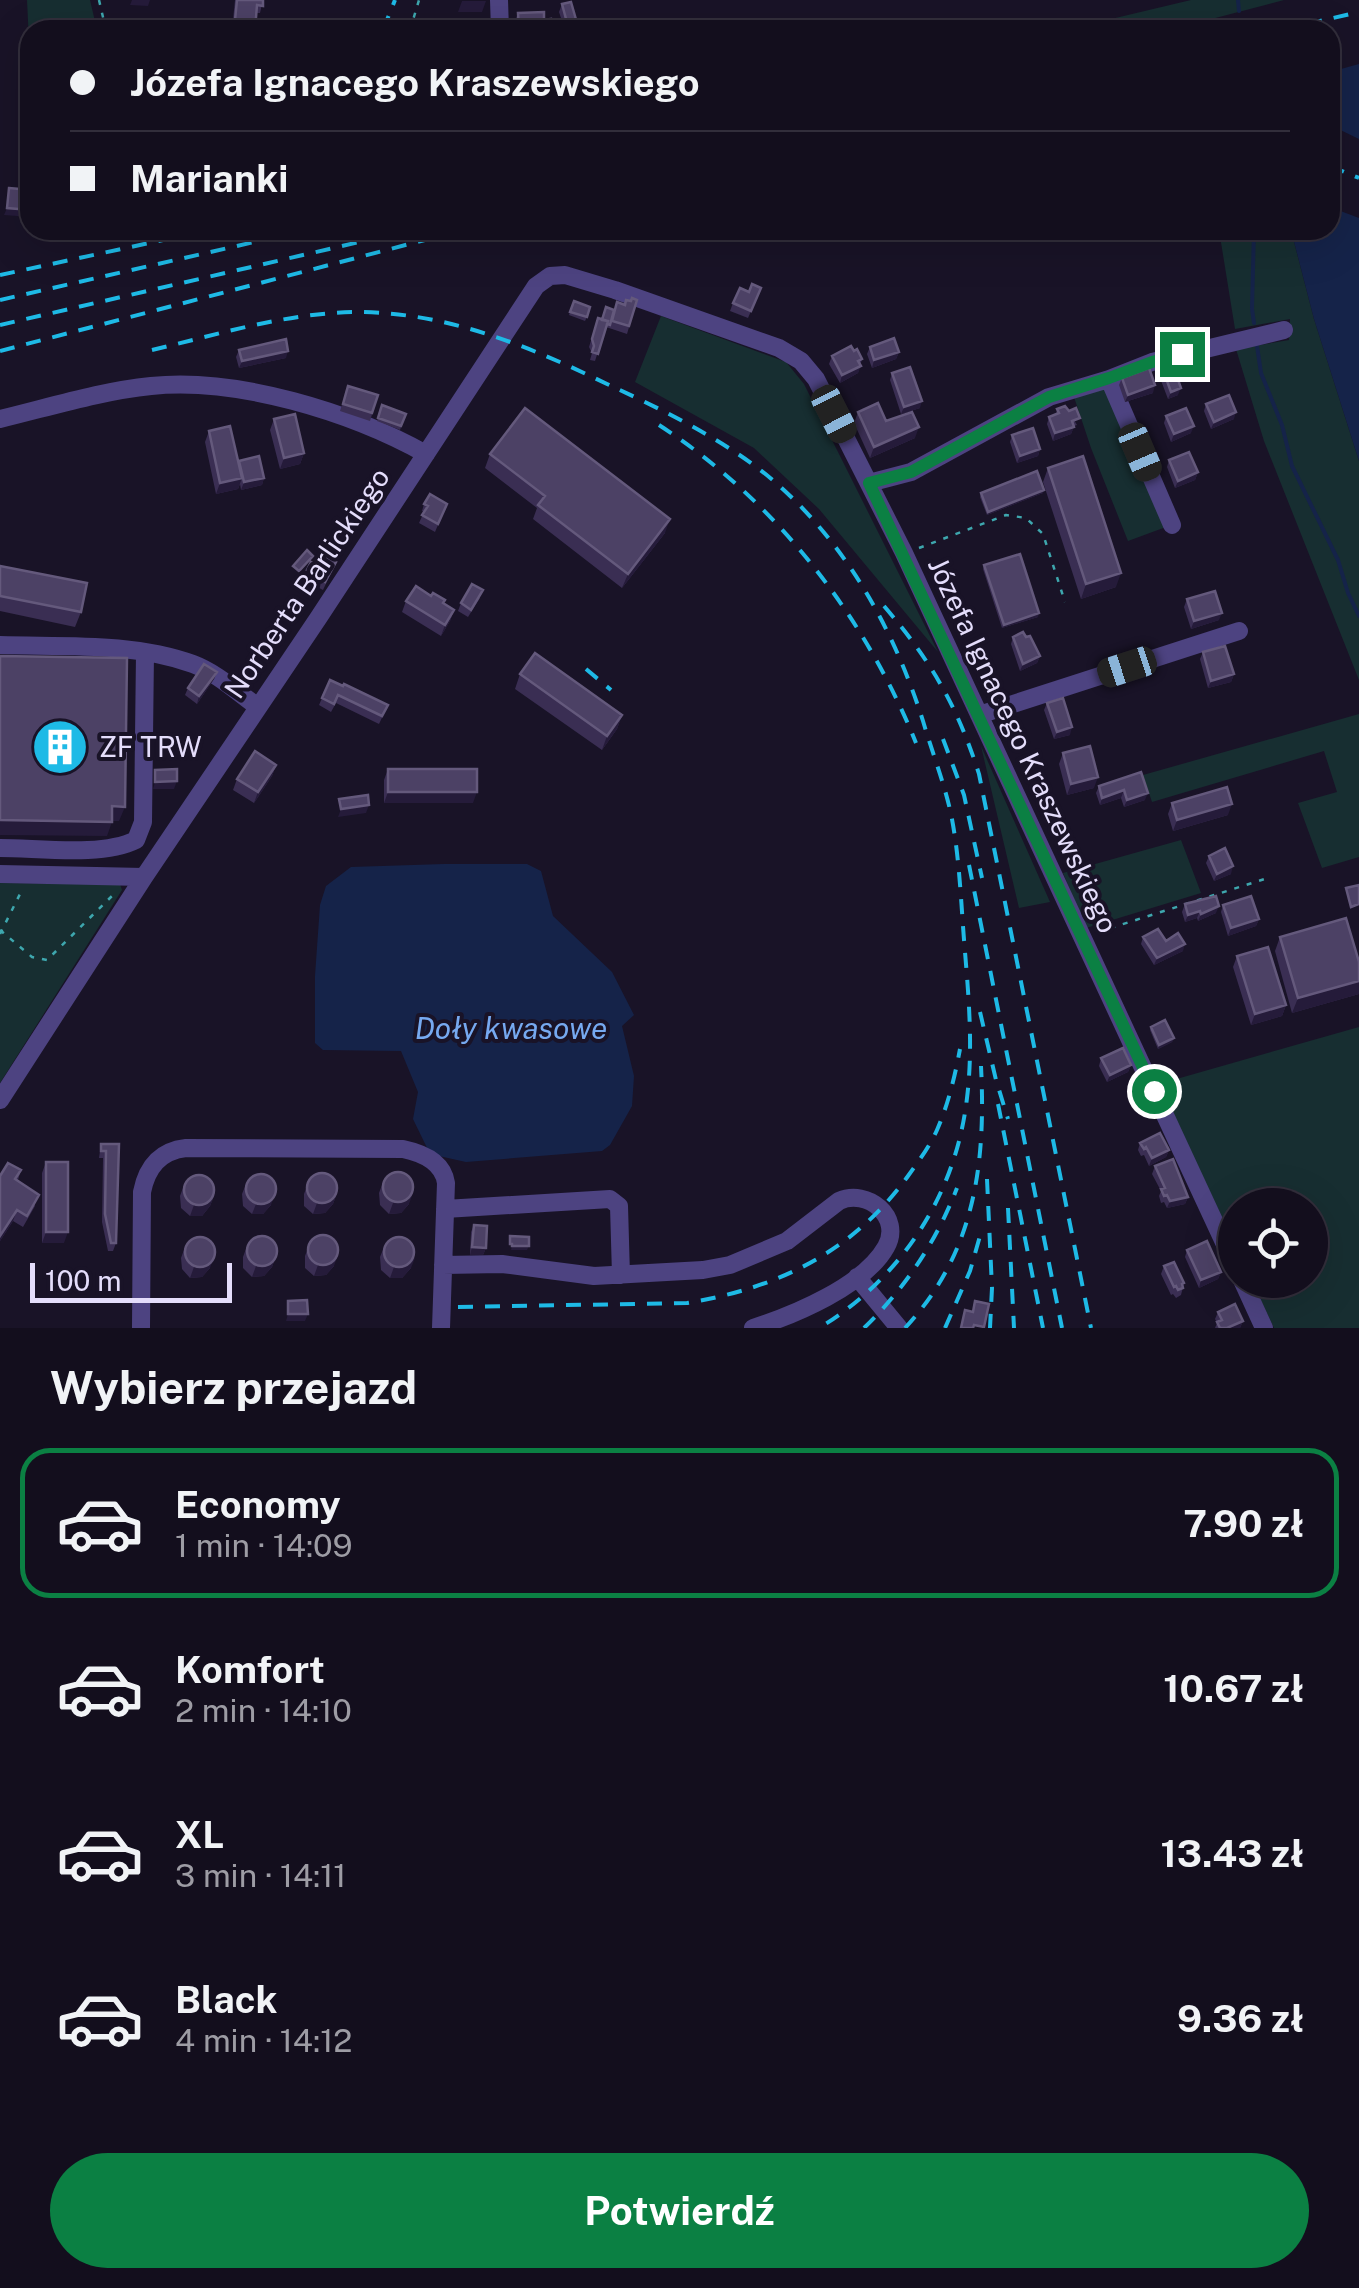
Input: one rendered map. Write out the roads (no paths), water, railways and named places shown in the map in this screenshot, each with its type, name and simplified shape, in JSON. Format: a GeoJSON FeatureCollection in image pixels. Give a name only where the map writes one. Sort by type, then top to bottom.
{"type":"FeatureCollection","features":[{"type":"Feature","properties":{"kind":"street","name":"Norberta Barlickiego"},"geometry":{"type":"LineString","coordinates":[[0,1100],[536,286],[550,276],[579,278]]}},
{"type":"Feature","properties":{"kind":"street","name":"Józefa Ignacego Kraszewskiego"},"geometry":{"type":"LineString","coordinates":[[579,278],[754,338],[794,356],[816,379],[904,554],[1218,1229]]}},
{"type":"Feature","properties":{"kind":"street"},"geometry":{"type":"LineString","coordinates":[[869,483],[911,472],[1049,397],[1152,362],[1284,330]]}},
{"type":"Feature","properties":{"kind":"street"},"geometry":{"type":"LineString","coordinates":[[1109,378],[1172,524]]}},
{"type":"Feature","properties":{"kind":"street"},"geometry":{"type":"LineString","coordinates":[[0,418],[140,387],[208,385],[248,390],[318,410],[382,432],[426,454]]}},
{"type":"Feature","properties":{"kind":"street"},"geometry":{"type":"LineString","coordinates":[[978,715],[1239,631]]}},
{"type":"Feature","properties":{"kind":"street"},"geometry":{"type":"LineString","coordinates":[[0,644],[110,648],[192,664],[258,707]]}},
{"type":"Feature","properties":{"kind":"street"},"geometry":{"type":"LineString","coordinates":[[0,848],[102,850],[136,840],[144,822],[145,653]]}},
{"type":"Feature","properties":{"kind":"street"},"geometry":{"type":"LineString","coordinates":[[0,874],[144,876]]}},
{"type":"Feature","properties":{"kind":"street"},"geometry":{"type":"LineString","coordinates":[[141,1328],[142,1192],[150,1170],[174,1150],[411,1151],[432,1160],[445,1174],[441,1328]]}},
{"type":"Feature","properties":{"kind":"street"},"geometry":{"type":"LineString","coordinates":[[444,1265],[502,1264],[594,1276],[689,1272],[730,1265],[786,1241],[848,1196],[868,1198],[881,1209],[890,1232],[888,1243],[857,1277],[800,1310],[752,1328]]}},
{"type":"Feature","properties":{"kind":"street"},"geometry":{"type":"LineString","coordinates":[[445,1210],[610,1199],[619,1206],[621,1276]]}},
{"type":"Feature","properties":{"kind":"street"},"geometry":{"type":"LineString","coordinates":[[857,1277],[899,1328]]}},
{"type":"Feature","properties":{"kind":"street"},"geometry":{"type":"LineString","coordinates":[[1250,1298],[1264,1328]]}},
{"type":"Feature","properties":{"kind":"water"},"geometry":{"type":"Polygon","coordinates":[[[1359,64],[1359,139],[1340,130],[1340,69],[1359,64]]]}},
{"type":"Feature","properties":{"kind":"water"},"geometry":{"type":"Polygon","coordinates":[[[1340,211],[1359,218],[1359,461],[1294,240],[1340,240],[1340,211]]]}},
{"type":"Feature","properties":{"kind":"water","name":"Doły kwasowe"},"geometry":{"type":"Polygon","coordinates":[[[527,864],[541,871],[553,916],[612,972],[634,1015],[622,1026],[634,1076],[632,1106],[610,1145],[602,1151],[466,1162],[430,1154],[413,1119],[418,1092],[401,1051],[323,1050],[315,1043],[315,976],[320,905],[326,886],[351,867],[527,864]]]}},
{"type":"Feature","properties":{"kind":"waterway"},"geometry":{"type":"LineString","coordinates":[[1238,0],[1239,11]]}},
{"type":"Feature","properties":{"kind":"waterway"},"geometry":{"type":"LineString","coordinates":[[1254,240],[1254,323]]}},
{"type":"Feature","properties":{"kind":"waterway"},"geometry":{"type":"LineString","coordinates":[[1257,346],[1261,373],[1282,425],[1292,466],[1338,560],[1359,616]]}},
{"type":"Feature","properties":{"kind":"railway"},"geometry":{"type":"LineString","coordinates":[[387,20],[395,0]]}},
{"type":"Feature","properties":{"kind":"railway"},"geometry":{"type":"LineString","coordinates":[[1324,20],[1359,12]]}},
{"type":"Feature","properties":{"kind":"railway"},"geometry":{"type":"LineString","coordinates":[[1340,170],[1359,178]]}},
{"type":"Feature","properties":{"kind":"railway"},"geometry":{"type":"LineString","coordinates":[[0,275],[163,240]]}},
{"type":"Feature","properties":{"kind":"railway"},"geometry":{"type":"LineString","coordinates":[[0,300],[263,240]]}},
{"type":"Feature","properties":{"kind":"railway"},"geometry":{"type":"LineString","coordinates":[[0,325],[368,240]]}},
{"type":"Feature","properties":{"kind":"railway"},"geometry":{"type":"LineString","coordinates":[[0,351],[425,240]]}},
{"type":"Feature","properties":{"kind":"railway"},"geometry":{"type":"LineString","coordinates":[[152,350],[255,325],[333,313],[425,318],[487,334],[628,394],[737,453],[801,507],[866,591],[911,687],[948,802],[960,883],[970,1061],[961,1133],[937,1200],[899,1259],[876,1284],[819,1328]]}},
{"type":"Feature","properties":{"kind":"railway"},"geometry":{"type":"LineString","coordinates":[[659,425],[741,488],[812,564],[871,650],[916,743]]}},
{"type":"Feature","properties":{"kind":"railway"},"geometry":{"type":"LineString","coordinates":[[884,606],[941,685],[979,774],[1091,1328]]}},
{"type":"Feature","properties":{"kind":"railway"},"geometry":{"type":"LineString","coordinates":[[586,669],[611,690]]}},
{"type":"Feature","properties":{"kind":"railway"},"geometry":{"type":"LineString","coordinates":[[943,739],[964,795],[982,878]]}},
{"type":"Feature","properties":{"kind":"railway"},"geometry":{"type":"LineString","coordinates":[[969,865],[1062,1328]]}},
{"type":"Feature","properties":{"kind":"railway"},"geometry":{"type":"LineString","coordinates":[[980,1012],[1008,1119]]}},
{"type":"Feature","properties":{"kind":"railway"},"geometry":{"type":"LineString","coordinates":[[458,1307],[687,1303],[752,1288],[811,1262],[863,1226],[920,1160],[941,1120],[960,1049]]}},
{"type":"Feature","properties":{"kind":"railway"},"geometry":{"type":"LineString","coordinates":[[905,1328],[947,1269],[971,1206],[981,1138],[981,1066]]}},
{"type":"Feature","properties":{"kind":"railway"},"geometry":{"type":"LineString","coordinates":[[998,1104],[1043,1328]]}},
{"type":"Feature","properties":{"kind":"railway"},"geometry":{"type":"LineString","coordinates":[[987,1179],[990,1328]]}},
{"type":"Feature","properties":{"kind":"railway"},"geometry":{"type":"LineString","coordinates":[[864,1328],[918,1263],[957,1188]]}},
{"type":"Feature","properties":{"kind":"railway"},"geometry":{"type":"LineString","coordinates":[[1008,1208],[1014,1328]]}},
{"type":"Feature","properties":{"kind":"railway"},"geometry":{"type":"LineString","coordinates":[[945,1328],[970,1271],[982,1229]]}},
{"type":"Feature","properties":{"kind":"place","name":"ZF TRW"},"geometry":{"type":"Point","coordinates":[60,747]}}]}
